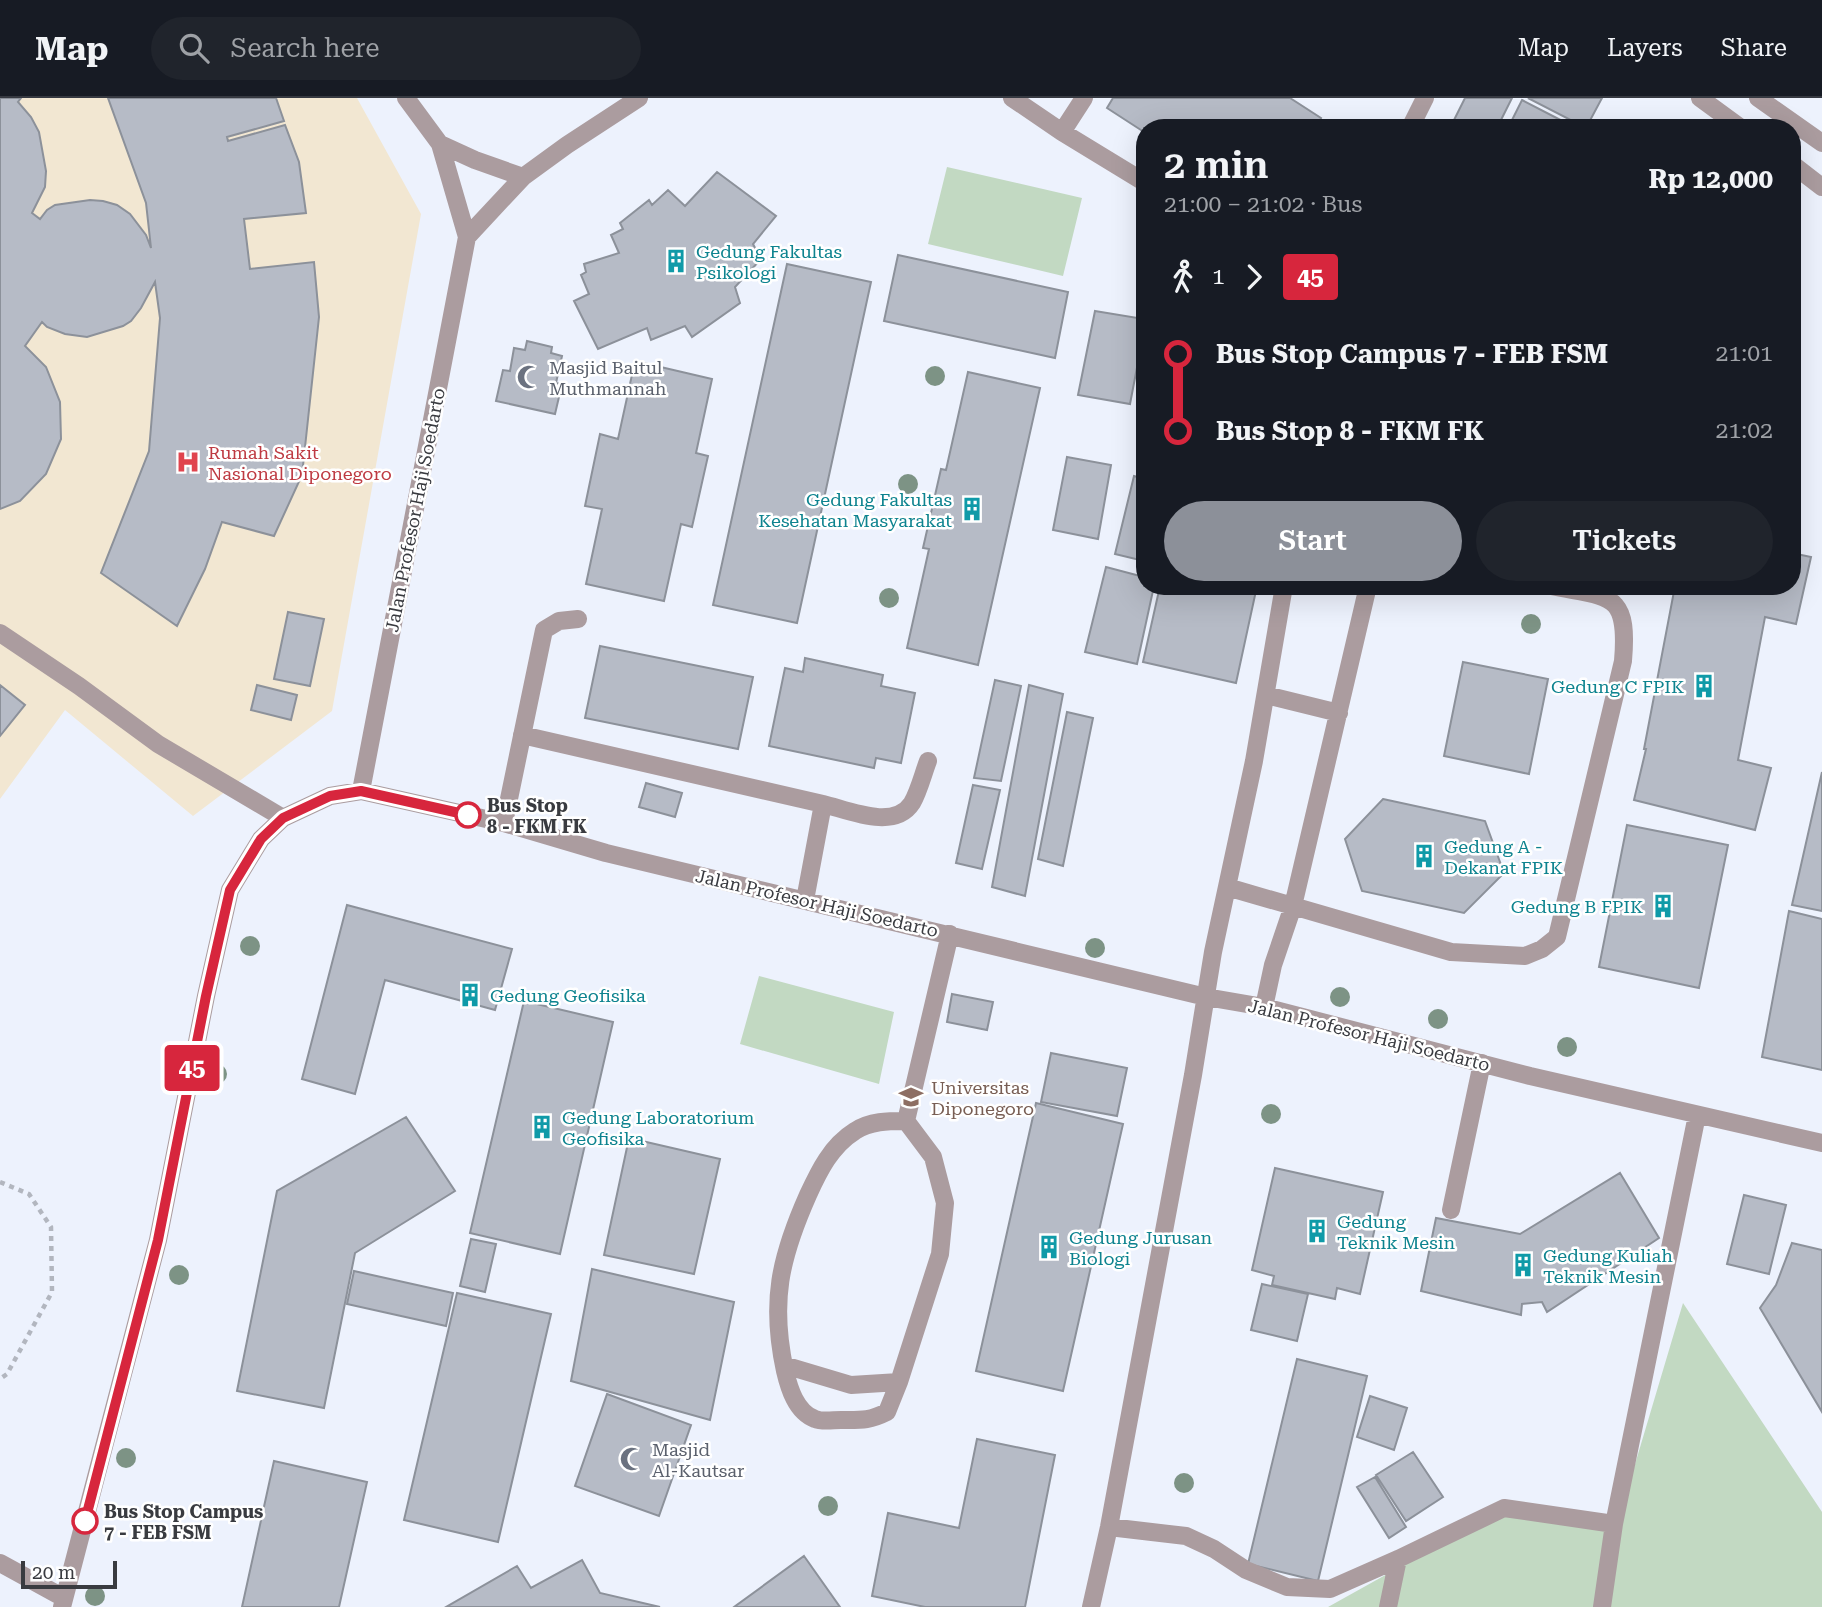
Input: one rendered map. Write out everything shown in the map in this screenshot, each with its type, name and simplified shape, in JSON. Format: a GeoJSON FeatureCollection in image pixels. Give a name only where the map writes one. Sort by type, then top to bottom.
{"type":"FeatureCollection","features":[{"type":"Feature","properties":{"kind":"street"},"geometry":{"type":"LineString","coordinates":[[406,98],[440,144],[467,237]]}},
{"type":"Feature","properties":{"kind":"street"},"geometry":{"type":"LineString","coordinates":[[467,237],[523,177],[639,98]]}},
{"type":"Feature","properties":{"kind":"street"},"geometry":{"type":"LineString","coordinates":[[1012,98],[1136,177]]}},
{"type":"Feature","properties":{"kind":"street"},"geometry":{"type":"LineString","coordinates":[[1062,132],[1084,98]]}},
{"type":"Feature","properties":{"kind":"street"},"geometry":{"type":"LineString","coordinates":[[1414,119],[1425,98]]}},
{"type":"Feature","properties":{"kind":"street"},"geometry":{"type":"LineString","coordinates":[[1700,98],[1729,119]]}},
{"type":"Feature","properties":{"kind":"street"},"geometry":{"type":"LineString","coordinates":[[1758,98],[1789,119]]}},
{"type":"Feature","properties":{"kind":"street"},"geometry":{"type":"LineString","coordinates":[[1801,128],[1822,142]]}},
{"type":"Feature","properties":{"kind":"street"},"geometry":{"type":"LineString","coordinates":[[440,144],[523,177]]}},
{"type":"Feature","properties":{"kind":"street"},"geometry":{"type":"LineString","coordinates":[[1801,171],[1822,187]]}},
{"type":"Feature","properties":{"kind":"street","name":"Jalan Profesor Haji Soedarto"},"geometry":{"type":"LineString","coordinates":[[467,237],[361,791],[504,823],[607,853],[1206,998],[1264,1007],[1482,1063],[1822,1143]]}},
{"type":"Feature","properties":{"kind":"street"},"geometry":{"type":"LineString","coordinates":[[1091,1607],[1109,1527],[1227,887],[1254,761],[1283,595]]}},
{"type":"Feature","properties":{"kind":"street"},"geometry":{"type":"LineString","coordinates":[[1264,1007],[1273,965],[1293,906],[1366,595]]}},
{"type":"Feature","properties":{"kind":"street"},"geometry":{"type":"LineString","coordinates":[[1227,887],[1451,953],[1525,956],[1542,949],[1556,937],[1623,661],[1626,634],[1620,610],[1609,598],[1594,595]]}},
{"type":"Feature","properties":{"kind":"street"},"geometry":{"type":"LineString","coordinates":[[504,823],[544,630],[559,621],[578,620]]}},
{"type":"Feature","properties":{"kind":"street"},"geometry":{"type":"LineString","coordinates":[[0,633],[158,744],[283,818]]}},
{"type":"Feature","properties":{"kind":"street"},"geometry":{"type":"LineString","coordinates":[[1266,695],[1339,713]]}},
{"type":"Feature","properties":{"kind":"street"},"geometry":{"type":"LineString","coordinates":[[522,735],[880,818],[897,816],[911,804],[928,761]]}},
{"type":"Feature","properties":{"kind":"street"},"geometry":{"type":"LineString","coordinates":[[0,1563],[63,1603],[158,1240],[206,996],[230,890],[261,839],[283,818],[330,796],[361,791]]}},
{"type":"Feature","properties":{"kind":"street"},"geometry":{"type":"LineString","coordinates":[[805,900],[822,804]]}},
{"type":"Feature","properties":{"kind":"street"},"geometry":{"type":"LineString","coordinates":[[906,1121],[950,934]]}},
{"type":"Feature","properties":{"kind":"street"},"geometry":{"type":"LineString","coordinates":[[1451,1210],[1482,1063]]}},
{"type":"Feature","properties":{"kind":"street"},"geometry":{"type":"LineString","coordinates":[[1602,1607],[1614,1524],[1697,1115]]}},
{"type":"Feature","properties":{"kind":"street"},"geometry":{"type":"LineString","coordinates":[[882,1121],[906,1121],[933,1157],[945,1203],[940,1254],[887,1412],[870,1420],[816,1420],[803,1412],[790,1389],[784,1365],[778,1309],[782,1261],[821,1167],[840,1143],[855,1130],[882,1121]]}},
{"type":"Feature","properties":{"kind":"street"},"geometry":{"type":"LineString","coordinates":[[784,1365],[851,1385],[899,1382]]}},
{"type":"Feature","properties":{"kind":"street"},"geometry":{"type":"LineString","coordinates":[[1109,1527],[1186,1536],[1214,1549],[1246,1570],[1287,1587],[1330,1589],[1504,1508],[1614,1524]]}},
{"type":"Feature","properties":{"kind":"street"},"geometry":{"type":"LineString","coordinates":[[1388,1607],[1398,1559]]}},
{"type":"Feature","properties":{"kind":"path"},"geometry":{"type":"LineString","coordinates":[[0,1182],[29,1194],[51,1227],[52,1292],[6,1374],[0,1379]]}},
{"type":"Feature","properties":{"kind":"shaded area","name":"Rumah Sakit Nasional Diponegoro"},"geometry":{"type":"Polygon","coordinates":[[[0,98],[357,98],[421,214],[332,711],[193,816],[65,710],[0,799],[0,98]]]}},
{"type":"Feature","properties":{"kind":"green space"},"geometry":{"type":"Polygon","coordinates":[[[947,167],[1082,198],[1063,276],[928,244],[947,167]]]}},
{"type":"Feature","properties":{"kind":"green space"},"geometry":{"type":"Polygon","coordinates":[[[759,976],[894,1012],[879,1084],[740,1044],[759,976]]]}},
{"type":"Feature","properties":{"kind":"green space"},"geometry":{"type":"Polygon","coordinates":[[[1683,1303],[1822,1512],[1822,1607],[1328,1607],[1504,1512],[1616,1528],[1683,1303]]]}},
{"type":"Feature","properties":{"kind":"building"},"geometry":{"type":"Polygon","coordinates":[[[0,98],[21,98],[18,102],[39,132],[46,171],[45,187],[32,213],[40,219],[55,205],[90,200],[117,205],[130,214],[146,235],[151,248],[146,203],[108,98],[276,98],[284,121],[227,137],[228,141],[285,125],[299,162],[306,213],[244,219],[250,269],[314,262],[319,317],[302,475],[274,536],[222,522],[205,569],[177,626],[101,573],[149,451],[160,318],[155,282],[141,308],[131,321],[123,326],[87,337],[65,334],[47,327],[42,322],[25,346],[46,367],[60,402],[61,439],[46,474],[20,501],[0,509],[0,98]]]}},
{"type":"Feature","properties":{"kind":"building"},"geometry":{"type":"Polygon","coordinates":[[[1113,98],[1290,98],[1321,118],[1136,119],[1136,127],[1107,108],[1113,98]]]}},
{"type":"Feature","properties":{"kind":"building"},"geometry":{"type":"Polygon","coordinates":[[[1465,98],[1512,98],[1502,119],[1454,119],[1465,98]]]}},
{"type":"Feature","properties":{"kind":"building"},"geometry":{"type":"Polygon","coordinates":[[[1528,98],[1602,98],[1591,119],[1569,119],[1528,98]]]}},
{"type":"Feature","properties":{"kind":"building"},"geometry":{"type":"Polygon","coordinates":[[[1522,100],[1559,119],[1512,119],[1522,100]]]}},
{"type":"Feature","properties":{"kind":"building","name":"Gedung Fakultas Psikologi"},"geometry":{"type":"Polygon","coordinates":[[[717,172],[776,216],[753,244],[761,259],[735,287],[740,303],[692,337],[685,326],[651,340],[647,328],[598,349],[574,301],[589,294],[581,275],[586,272],[584,264],[619,253],[611,235],[623,229],[620,223],[649,200],[652,205],[668,190],[685,206],[717,172]]]}},
{"type":"Feature","properties":{"kind":"building"},"geometry":{"type":"Polygon","coordinates":[[[898,255],[1068,292],[1055,358],[884,321],[898,255]]]}},
{"type":"Feature","properties":{"kind":"building"},"geometry":{"type":"Polygon","coordinates":[[[787,264],[871,282],[797,623],[713,605],[787,264]]]}},
{"type":"Feature","properties":{"kind":"building"},"geometry":{"type":"Polygon","coordinates":[[[1095,311],[1136,318],[1136,373],[1130,404],[1078,395],[1095,311]]]}},
{"type":"Feature","properties":{"kind":"building","name":"Masjid Baitul Muthmannah"},"geometry":{"type":"Polygon","coordinates":[[[527,341],[552,347],[551,353],[562,356],[556,383],[562,384],[555,414],[496,401],[503,370],[510,371],[514,348],[525,350],[527,341]]]}},
{"type":"Feature","properties":{"kind":"building"},"geometry":{"type":"Polygon","coordinates":[[[635,361],[712,379],[696,453],[708,456],[692,527],[681,524],[664,601],[586,584],[602,509],[585,506],[600,434],[618,439],[635,361]]]}},
{"type":"Feature","properties":{"kind":"building","name":"Gedung Fakultas Kesehatan Masyarakat"},"geometry":{"type":"Polygon","coordinates":[[[968,372],[1040,388],[978,665],[907,648],[929,549],[923,548],[941,469],[946,470],[968,372]]]}},
{"type":"Feature","properties":{"kind":"building"},"geometry":{"type":"Polygon","coordinates":[[[1067,457],[1111,465],[1098,539],[1053,530],[1067,457]]]}},
{"type":"Feature","properties":{"kind":"building"},"geometry":{"type":"Polygon","coordinates":[[[1134,476],[1136,559],[1115,554],[1134,476]]]}},
{"type":"Feature","properties":{"kind":"building","name":"Gedung C FPIK"},"geometry":{"type":"Polygon","coordinates":[[[1801,555],[1811,557],[1796,624],[1765,617],[1738,760],[1771,768],[1755,830],[1634,800],[1673,595],[1801,595],[1801,555]]]}},
{"type":"Feature","properties":{"kind":"building"},"geometry":{"type":"Polygon","coordinates":[[[1106,567],[1136,575],[1136,595],[1152,595],[1137,664],[1085,652],[1106,567]]]}},
{"type":"Feature","properties":{"kind":"building"},"geometry":{"type":"Polygon","coordinates":[[[1158,595],[1255,595],[1236,683],[1143,662],[1158,595]]]}},
{"type":"Feature","properties":{"kind":"building"},"geometry":{"type":"Polygon","coordinates":[[[288,612],[324,619],[310,686],[274,679],[288,612]]]}},
{"type":"Feature","properties":{"kind":"building"},"geometry":{"type":"Polygon","coordinates":[[[600,646],[753,677],[738,749],[585,718],[600,646]]]}},
{"type":"Feature","properties":{"kind":"building"},"geometry":{"type":"Polygon","coordinates":[[[805,658],[883,675],[881,686],[915,693],[901,763],[876,758],[874,768],[769,746],[785,668],[803,672],[805,658]]]}},
{"type":"Feature","properties":{"kind":"building"},"geometry":{"type":"Polygon","coordinates":[[[1463,662],[1548,679],[1529,774],[1444,756],[1463,662]]]}},
{"type":"Feature","properties":{"kind":"building"},"geometry":{"type":"Polygon","coordinates":[[[995,680],[1021,686],[1001,781],[974,778],[995,680]]]}},
{"type":"Feature","properties":{"kind":"building"},"geometry":{"type":"Polygon","coordinates":[[[0,685],[25,705],[0,736],[0,685]]]}},
{"type":"Feature","properties":{"kind":"building"},"geometry":{"type":"Polygon","coordinates":[[[257,685],[297,695],[291,720],[251,710],[257,685]]]}},
{"type":"Feature","properties":{"kind":"building"},"geometry":{"type":"Polygon","coordinates":[[[1029,685],[1063,694],[1025,896],[992,887],[1029,685]]]}},
{"type":"Feature","properties":{"kind":"building"},"geometry":{"type":"Polygon","coordinates":[[[1067,712],[1093,718],[1063,866],[1038,859],[1067,712]]]}},
{"type":"Feature","properties":{"kind":"building"},"geometry":{"type":"Polygon","coordinates":[[[1822,772],[1822,911],[1792,905],[1822,772]]]}},
{"type":"Feature","properties":{"kind":"building"},"geometry":{"type":"Polygon","coordinates":[[[646,783],[682,793],[675,817],[639,807],[646,783]]]}},
{"type":"Feature","properties":{"kind":"building"},"geometry":{"type":"Polygon","coordinates":[[[973,785],[1000,790],[982,869],[956,863],[973,785]]]}},
{"type":"Feature","properties":{"kind":"building","name":"Gedung A - Dekanat FPIK"},"geometry":{"type":"Polygon","coordinates":[[[1383,799],[1485,821],[1504,873],[1464,913],[1362,891],[1345,839],[1383,799]]]}},
{"type":"Feature","properties":{"kind":"building","name":"Gedung B FPIK"},"geometry":{"type":"Polygon","coordinates":[[[1627,825],[1728,845],[1699,988],[1599,967],[1627,825]]]}},
{"type":"Feature","properties":{"kind":"building","name":"Gedung Geofisika"},"geometry":{"type":"Polygon","coordinates":[[[347,905],[512,949],[495,1010],[385,980],[355,1094],[302,1079],[347,905]]]}},
{"type":"Feature","properties":{"kind":"building"},"geometry":{"type":"Polygon","coordinates":[[[1789,911],[1822,919],[1822,1070],[1762,1057],[1789,911]]]}},
{"type":"Feature","properties":{"kind":"building"},"geometry":{"type":"Polygon","coordinates":[[[952,994],[993,1002],[987,1030],[947,1022],[952,994]]]}},
{"type":"Feature","properties":{"kind":"building","name":"Gedung Laboratorium Geofisika"},"geometry":{"type":"Polygon","coordinates":[[[524,1001],[613,1022],[560,1254],[470,1233],[524,1001]]]}},
{"type":"Feature","properties":{"kind":"building"},"geometry":{"type":"Polygon","coordinates":[[[1051,1053],[1127,1068],[1117,1116],[1041,1102],[1051,1053]]]}},
{"type":"Feature","properties":{"kind":"building","name":"Gedung Jurusan Biologi"},"geometry":{"type":"Polygon","coordinates":[[[1036,1103],[1123,1124],[1063,1391],[976,1371],[1036,1103]]]}},
{"type":"Feature","properties":{"kind":"building"},"geometry":{"type":"Polygon","coordinates":[[[406,1117],[455,1191],[355,1253],[324,1408],[237,1391],[277,1191],[406,1117]]]}},
{"type":"Feature","properties":{"kind":"building"},"geometry":{"type":"Polygon","coordinates":[[[629,1138],[720,1159],[694,1274],[604,1255],[629,1138]]]}},
{"type":"Feature","properties":{"kind":"building","name":"Gedung Teknik Mesin"},"geometry":{"type":"Polygon","coordinates":[[[1275,1168],[1383,1192],[1360,1294],[1337,1288],[1335,1299],[1272,1285],[1274,1276],[1252,1270],[1275,1168]]]}},
{"type":"Feature","properties":{"kind":"building","name":"Gedung Kuliah Teknik Mesin"},"geometry":{"type":"Polygon","coordinates":[[[1620,1173],[1659,1238],[1547,1312],[1542,1302],[1522,1304],[1521,1315],[1421,1291],[1436,1218],[1520,1234],[1620,1173]]]}},
{"type":"Feature","properties":{"kind":"building"},"geometry":{"type":"Polygon","coordinates":[[[1744,1195],[1786,1205],[1769,1274],[1727,1264],[1744,1195]]]}},
{"type":"Feature","properties":{"kind":"building"},"geometry":{"type":"Polygon","coordinates":[[[471,1239],[496,1244],[485,1292],[460,1286],[471,1239]]]}},
{"type":"Feature","properties":{"kind":"building"},"geometry":{"type":"Polygon","coordinates":[[[1792,1243],[1822,1250],[1822,1412],[1760,1308],[1776,1285],[1792,1243]]]}},
{"type":"Feature","properties":{"kind":"building"},"geometry":{"type":"Polygon","coordinates":[[[592,1269],[734,1302],[710,1420],[571,1381],[592,1269]]]}},
{"type":"Feature","properties":{"kind":"building"},"geometry":{"type":"Polygon","coordinates":[[[354,1271],[453,1293],[446,1326],[347,1304],[354,1271]]]}},
{"type":"Feature","properties":{"kind":"building"},"geometry":{"type":"Polygon","coordinates":[[[1262,1284],[1308,1294],[1297,1341],[1251,1330],[1262,1284]]]}},
{"type":"Feature","properties":{"kind":"building"},"geometry":{"type":"Polygon","coordinates":[[[457,1293],[551,1314],[498,1542],[404,1520],[457,1293]]]}},
{"type":"Feature","properties":{"kind":"building"},"geometry":{"type":"Polygon","coordinates":[[[1297,1359],[1367,1376],[1318,1581],[1248,1564],[1297,1359]]]}},
{"type":"Feature","properties":{"kind":"building","name":"Masjid Al-Kautsar"},"geometry":{"type":"Polygon","coordinates":[[[607,1394],[691,1425],[659,1516],[575,1486],[607,1394]]]}},
{"type":"Feature","properties":{"kind":"building"},"geometry":{"type":"Polygon","coordinates":[[[1370,1396],[1407,1408],[1394,1450],[1357,1437],[1370,1396]]]}},
{"type":"Feature","properties":{"kind":"building"},"geometry":{"type":"Polygon","coordinates":[[[977,1439],[1055,1455],[1025,1607],[925,1607],[872,1596],[888,1513],[959,1528],[977,1439]]]}},
{"type":"Feature","properties":{"kind":"building"},"geometry":{"type":"Polygon","coordinates":[[[1413,1452],[1443,1497],[1406,1521],[1376,1475],[1413,1452]]]}},
{"type":"Feature","properties":{"kind":"building"},"geometry":{"type":"Polygon","coordinates":[[[274,1461],[367,1482],[339,1607],[242,1607],[274,1461]]]}},
{"type":"Feature","properties":{"kind":"building"},"geometry":{"type":"Polygon","coordinates":[[[1375,1477],[1406,1527],[1389,1538],[1357,1487],[1375,1477]]]}},
{"type":"Feature","properties":{"kind":"building"},"geometry":{"type":"Polygon","coordinates":[[[804,1556],[840,1607],[734,1607],[804,1556]]]}},
{"type":"Feature","properties":{"kind":"building"},"geometry":{"type":"Polygon","coordinates":[[[582,1560],[600,1593],[660,1607],[446,1607],[517,1566],[531,1588],[582,1560]]]}},
{"type":"Feature","properties":{"kind":"bus line","name":"45"},"geometry":{"type":"LineString","coordinates":[[85,1521],[158,1240],[206,996],[230,890],[261,839],[283,818],[330,796],[361,791],[468,815]]}},
{"type":"Feature","properties":{"kind":"place","name":"Gedung Fakultas Psikologi"},"geometry":{"type":"Point","coordinates":[676,261]}},
{"type":"Feature","properties":{"kind":"place","name":"Masjid Baitul Muthmannah"},"geometry":{"type":"Point","coordinates":[529,377]}},
{"type":"Feature","properties":{"kind":"place","name":"Rumah Sakit Nasional Diponegoro"},"geometry":{"type":"Point","coordinates":[188,462]}},
{"type":"Feature","properties":{"kind":"place","name":"Gedung Fakultas Kesehatan Masyarakat"},"geometry":{"type":"Point","coordinates":[972,509]}},
{"type":"Feature","properties":{"kind":"place","name":"Gedung C FPIK"},"geometry":{"type":"Point","coordinates":[1704,686]}},
{"type":"Feature","properties":{"kind":"place","name":"Bus Stop 8 - FKM FK"},"geometry":{"type":"Point","coordinates":[468,815]}},
{"type":"Feature","properties":{"kind":"place","name":"Gedung A - Dekanat FPIK"},"geometry":{"type":"Point","coordinates":[1424,856]}},
{"type":"Feature","properties":{"kind":"place","name":"Gedung B FPIK"},"geometry":{"type":"Point","coordinates":[1663,906]}},
{"type":"Feature","properties":{"kind":"place","name":"Gedung Geofisika"},"geometry":{"type":"Point","coordinates":[470,995]}},
{"type":"Feature","properties":{"kind":"place","name":"Universitas Diponegoro"},"geometry":{"type":"Point","coordinates":[911,1097]}},
{"type":"Feature","properties":{"kind":"place","name":"Gedung Laboratorium Geofisika"},"geometry":{"type":"Point","coordinates":[542,1127]}},
{"type":"Feature","properties":{"kind":"place","name":"Gedung Teknik Mesin"},"geometry":{"type":"Point","coordinates":[1317,1231]}},
{"type":"Feature","properties":{"kind":"place","name":"Gedung Jurusan Biologi"},"geometry":{"type":"Point","coordinates":[1049,1247]}},
{"type":"Feature","properties":{"kind":"place","name":"Gedung Kuliah Teknik Mesin"},"geometry":{"type":"Point","coordinates":[1523,1265]}},
{"type":"Feature","properties":{"kind":"place","name":"Masjid Al-Kautsar"},"geometry":{"type":"Point","coordinates":[632,1459]}},
{"type":"Feature","properties":{"kind":"place","name":"Bus Stop Campus 7 - FEB FSM"},"geometry":{"type":"Point","coordinates":[85,1521]}}]}
